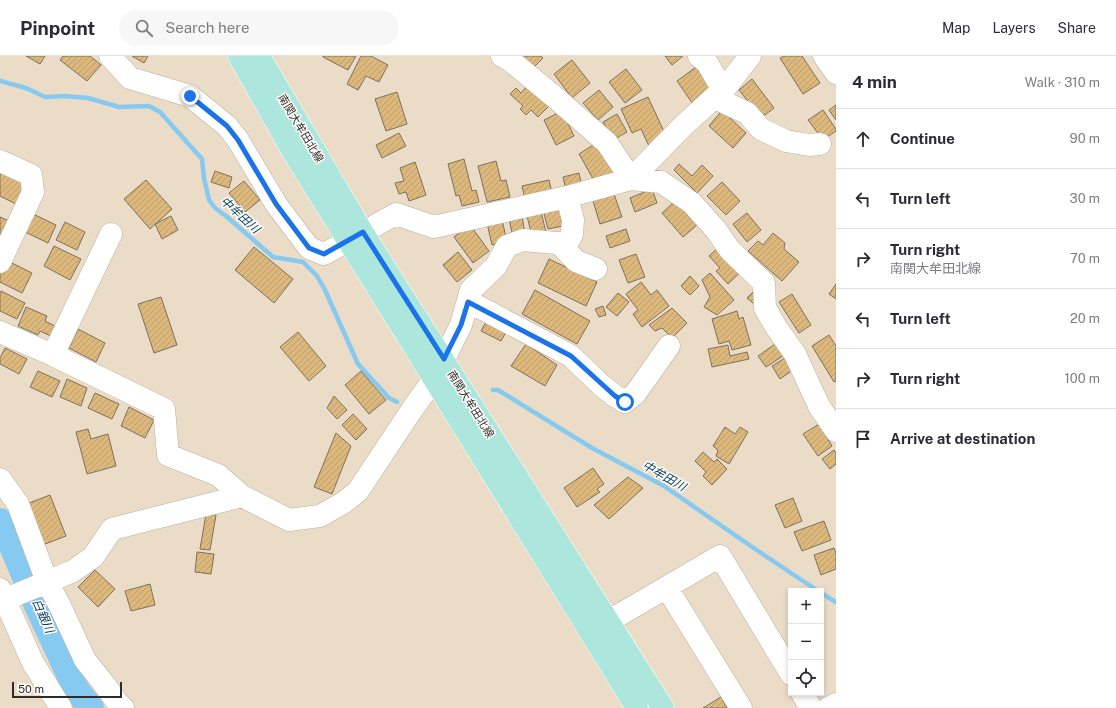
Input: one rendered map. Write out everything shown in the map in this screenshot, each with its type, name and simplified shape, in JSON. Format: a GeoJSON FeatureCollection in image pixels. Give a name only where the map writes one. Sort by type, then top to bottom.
{"type":"FeatureCollection","features":[{"type":"Feature","properties":{"kind":"main road","name":"南関大牟田北線"},"geometry":{"type":"LineString","coordinates":[[239,56],[293,152],[356,236],[444,359],[663,708]]}},
{"type":"Feature","properties":{"kind":"main road","name":"南関大牟田北線"},"geometry":{"type":"LineString","coordinates":[[259,56],[434,379],[637,708]]}},
{"type":"Feature","properties":{"kind":"street"},"geometry":{"type":"LineString","coordinates":[[110,56],[130,78],[190,96],[227,126],[238,140],[276,204],[309,248],[324,254],[396,214],[434,227],[567,197],[632,179],[661,182],[692,203],[716,230],[730,250],[764,283],[765,308],[795,354],[818,406],[836,431]]}},
{"type":"Feature","properties":{"kind":"street"},"geometry":{"type":"LineString","coordinates":[[699,56],[707,63],[719,94],[747,112],[761,129],[786,141],[809,145],[820,144]]}},
{"type":"Feature","properties":{"kind":"street"},"geometry":{"type":"LineString","coordinates":[[632,179],[684,125],[719,94],[750,56]]}},
{"type":"Feature","properties":{"kind":"street"},"geometry":{"type":"LineString","coordinates":[[824,56],[836,73]]}},
{"type":"Feature","properties":{"kind":"street"},"geometry":{"type":"LineString","coordinates":[[504,57],[511,61],[557,99],[607,144],[632,179]]}},
{"type":"Feature","properties":{"kind":"street"},"geometry":{"type":"LineString","coordinates":[[0,161],[31,175],[33,192],[0,262]]}},
{"type":"Feature","properties":{"kind":"street"},"geometry":{"type":"LineString","coordinates":[[0,332],[53,355],[164,409],[168,454],[218,475],[242,496],[289,520],[320,516],[343,503],[358,491],[411,410],[434,379],[461,325],[471,290],[496,266],[508,246],[523,240],[567,244],[572,234],[573,220],[567,197]]}},
{"type":"Feature","properties":{"kind":"street"},"geometry":{"type":"LineString","coordinates":[[53,355],[111,234]]}},
{"type":"Feature","properties":{"kind":"street"},"geometry":{"type":"LineString","coordinates":[[559,243],[576,260],[596,269]]}},
{"type":"Feature","properties":{"kind":"street"},"geometry":{"type":"LineString","coordinates":[[468,302],[571,356],[615,396],[625,402],[635,394],[669,346]]}},
{"type":"Feature","properties":{"kind":"street"},"geometry":{"type":"LineString","coordinates":[[0,479],[18,504],[44,583],[61,608],[85,660],[123,708]]}},
{"type":"Feature","properties":{"kind":"street"},"geometry":{"type":"LineString","coordinates":[[61,708],[33,663],[4,598],[73,571],[93,558],[112,529],[242,496]]}},
{"type":"Feature","properties":{"kind":"street"},"geometry":{"type":"LineString","coordinates":[[609,621],[720,556],[788,669]]}},
{"type":"Feature","properties":{"kind":"street"},"geometry":{"type":"LineString","coordinates":[[667,588],[741,708]]}},
{"type":"Feature","properties":{"kind":"street"},"geometry":{"type":"LineString","coordinates":[[804,696],[811,708]]}},
{"type":"Feature","properties":{"kind":"street"},"geometry":{"type":"LineString","coordinates":[[828,708],[836,704]]}},
{"type":"Feature","properties":{"kind":"building"},"geometry":{"type":"Polygon","coordinates":[[[26,56],[45,56],[40,64],[26,56]]]}},
{"type":"Feature","properties":{"kind":"building"},"geometry":{"type":"Polygon","coordinates":[[[63,56],[90,56],[101,65],[87,81],[60,60],[63,56]]]}},
{"type":"Feature","properties":{"kind":"building"},"geometry":{"type":"Polygon","coordinates":[[[132,56],[148,56],[144,63],[132,56]]]}},
{"type":"Feature","properties":{"kind":"building"},"geometry":{"type":"Polygon","coordinates":[[[323,56],[356,56],[348,70],[323,56]]]}},
{"type":"Feature","properties":{"kind":"building"},"geometry":{"type":"Polygon","coordinates":[[[361,56],[371,56],[388,65],[379,82],[366,76],[358,90],[347,84],[361,56]]]}},
{"type":"Feature","properties":{"kind":"building"},"geometry":{"type":"Polygon","coordinates":[[[519,56],[541,56],[543,58],[532,69],[519,56]]]}},
{"type":"Feature","properties":{"kind":"building"},"geometry":{"type":"Polygon","coordinates":[[[665,56],[683,56],[672,65],[665,56]]]}},
{"type":"Feature","properties":{"kind":"building"},"geometry":{"type":"Polygon","coordinates":[[[784,56],[802,56],[820,83],[803,94],[780,58],[784,56]]]}},
{"type":"Feature","properties":{"kind":"building"},"geometry":{"type":"Polygon","coordinates":[[[572,60],[590,83],[572,98],[554,74],[572,60]]]}},
{"type":"Feature","properties":{"kind":"building"},"geometry":{"type":"Polygon","coordinates":[[[696,67],[714,93],[695,107],[677,81],[696,67]]]}},
{"type":"Feature","properties":{"kind":"building"},"geometry":{"type":"Polygon","coordinates":[[[626,69],[642,90],[625,103],[609,82],[626,69]]]}},
{"type":"Feature","properties":{"kind":"building"},"geometry":{"type":"Polygon","coordinates":[[[752,79],[774,108],[761,118],[739,90],[752,79]]]}},
{"type":"Feature","properties":{"kind":"building"},"geometry":{"type":"Polygon","coordinates":[[[528,85],[550,105],[538,117],[531,110],[526,115],[520,109],[523,106],[510,94],[516,88],[521,93],[528,85]]]}},
{"type":"Feature","properties":{"kind":"building"},"geometry":{"type":"Polygon","coordinates":[[[599,90],[613,107],[598,120],[583,103],[599,90]]]}},
{"type":"Feature","properties":{"kind":"building"},"geometry":{"type":"Polygon","coordinates":[[[397,92],[407,124],[386,131],[375,99],[397,92]]]}},
{"type":"Feature","properties":{"kind":"building"},"geometry":{"type":"Polygon","coordinates":[[[648,97],[667,138],[649,146],[641,129],[632,133],[621,109],[648,97]]]}},
{"type":"Feature","properties":{"kind":"building"},"geometry":{"type":"Polygon","coordinates":[[[836,105],[836,120],[829,110],[836,105]]]}},
{"type":"Feature","properties":{"kind":"building"},"geometry":{"type":"Polygon","coordinates":[[[724,108],[730,114],[729,117],[746,133],[733,148],[709,126],[724,108]]]}},
{"type":"Feature","properties":{"kind":"building"},"geometry":{"type":"Polygon","coordinates":[[[823,110],[836,131],[823,140],[808,120],[823,110]]]}},
{"type":"Feature","properties":{"kind":"building"},"geometry":{"type":"Polygon","coordinates":[[[562,111],[574,136],[556,145],[544,120],[562,111]]]}},
{"type":"Feature","properties":{"kind":"building"},"geometry":{"type":"Polygon","coordinates":[[[617,114],[627,132],[613,140],[603,122],[617,114]]]}},
{"type":"Feature","properties":{"kind":"building"},"geometry":{"type":"Polygon","coordinates":[[[399,133],[406,146],[382,158],[376,145],[399,133]]]}},
{"type":"Feature","properties":{"kind":"building"},"geometry":{"type":"Polygon","coordinates":[[[598,142],[616,172],[596,184],[579,154],[598,142]]]}},
{"type":"Feature","properties":{"kind":"building"},"geometry":{"type":"Polygon","coordinates":[[[464,159],[472,191],[476,190],[479,202],[462,206],[459,195],[456,196],[448,164],[464,159]]]}},
{"type":"Feature","properties":{"kind":"building"},"geometry":{"type":"Polygon","coordinates":[[[496,161],[501,181],[506,180],[510,197],[487,202],[478,166],[496,161]]]}},
{"type":"Feature","properties":{"kind":"building"},"geometry":{"type":"Polygon","coordinates":[[[415,162],[426,195],[409,201],[406,192],[399,194],[395,183],[404,181],[400,168],[415,162]]]}},
{"type":"Feature","properties":{"kind":"building"},"geometry":{"type":"Polygon","coordinates":[[[679,164],[692,176],[702,165],[713,176],[697,193],[674,170],[679,164]]]}},
{"type":"Feature","properties":{"kind":"building"},"geometry":{"type":"Polygon","coordinates":[[[0,171],[25,183],[16,204],[0,196],[0,171]]]}},
{"type":"Feature","properties":{"kind":"building"},"geometry":{"type":"Polygon","coordinates":[[[215,171],[232,177],[229,188],[211,182],[215,171]]]}},
{"type":"Feature","properties":{"kind":"building"},"geometry":{"type":"Polygon","coordinates":[[[579,173],[582,187],[566,190],[563,177],[579,173]]]}},
{"type":"Feature","properties":{"kind":"building"},"geometry":{"type":"Polygon","coordinates":[[[146,180],[172,209],[150,229],[124,199],[146,180]]]}},
{"type":"Feature","properties":{"kind":"building"},"geometry":{"type":"Polygon","coordinates":[[[549,180],[552,193],[525,199],[522,186],[549,180]]]}},
{"type":"Feature","properties":{"kind":"building"},"geometry":{"type":"Polygon","coordinates":[[[244,181],[260,200],[245,212],[229,193],[244,181]]]}},
{"type":"Feature","properties":{"kind":"building"},"geometry":{"type":"Polygon","coordinates":[[[722,182],[740,201],[726,215],[707,196],[722,182]]]}},
{"type":"Feature","properties":{"kind":"building"},"geometry":{"type":"Polygon","coordinates":[[[652,189],[657,203],[635,212],[630,198],[652,189]]]}},
{"type":"Feature","properties":{"kind":"building"},"geometry":{"type":"Polygon","coordinates":[[[614,194],[622,217],[600,224],[593,201],[614,194]]]}},
{"type":"Feature","properties":{"kind":"building"},"geometry":{"type":"Polygon","coordinates":[[[675,201],[697,225],[683,237],[662,213],[675,201]]]}},
{"type":"Feature","properties":{"kind":"building"},"geometry":{"type":"Polygon","coordinates":[[[559,206],[563,226],[548,229],[543,210],[559,206]]]}},
{"type":"Feature","properties":{"kind":"building"},"geometry":{"type":"Polygon","coordinates":[[[541,212],[546,232],[532,236],[527,216],[541,212]]]}},
{"type":"Feature","properties":{"kind":"building"},"geometry":{"type":"Polygon","coordinates":[[[31,213],[56,225],[48,243],[23,231],[31,213]]]}},
{"type":"Feature","properties":{"kind":"building"},"geometry":{"type":"Polygon","coordinates":[[[747,213],[761,230],[747,242],[733,224],[747,213]]]}},
{"type":"Feature","properties":{"kind":"building"},"geometry":{"type":"Polygon","coordinates":[[[171,216],[178,230],[162,239],[155,224],[171,216]]]}},
{"type":"Feature","properties":{"kind":"building"},"geometry":{"type":"Polygon","coordinates":[[[522,216],[525,234],[513,237],[509,219],[522,216]]]}},
{"type":"Feature","properties":{"kind":"building"},"geometry":{"type":"Polygon","coordinates":[[[0,217],[9,221],[0,239],[0,217]]]}},
{"type":"Feature","properties":{"kind":"building"},"geometry":{"type":"Polygon","coordinates":[[[502,220],[507,241],[492,245],[487,223],[502,220]]]}},
{"type":"Feature","properties":{"kind":"building"},"geometry":{"type":"Polygon","coordinates":[[[65,222],[85,232],[77,250],[56,240],[65,222]]]}},
{"type":"Feature","properties":{"kind":"building"},"geometry":{"type":"Polygon","coordinates":[[[470,225],[489,251],[473,263],[454,237],[470,225]]]}},
{"type":"Feature","properties":{"kind":"building"},"geometry":{"type":"Polygon","coordinates":[[[626,229],[630,241],[610,248],[606,236],[626,229]]]}},
{"type":"Feature","properties":{"kind":"building"},"geometry":{"type":"Polygon","coordinates":[[[773,233],[785,243],[784,249],[799,262],[782,281],[748,251],[758,241],[763,245],[773,233]]]}},
{"type":"Feature","properties":{"kind":"building"},"geometry":{"type":"Polygon","coordinates":[[[54,246],[81,259],[70,280],[44,266],[54,246]]]}},
{"type":"Feature","properties":{"kind":"building"},"geometry":{"type":"Polygon","coordinates":[[[254,247],[293,279],[274,303],[235,270],[254,247]]]}},
{"type":"Feature","properties":{"kind":"building"},"geometry":{"type":"Polygon","coordinates":[[[719,247],[746,267],[728,284],[716,271],[720,268],[709,256],[719,247]]]}},
{"type":"Feature","properties":{"kind":"building"},"geometry":{"type":"Polygon","coordinates":[[[458,252],[472,270],[457,282],[443,265],[458,252]]]}},
{"type":"Feature","properties":{"kind":"building"},"geometry":{"type":"Polygon","coordinates":[[[636,254],[645,277],[628,283],[619,260],[636,254]]]}},
{"type":"Feature","properties":{"kind":"building"},"geometry":{"type":"Polygon","coordinates":[[[4,259],[32,273],[22,293],[0,282],[0,268],[4,259]]]}},
{"type":"Feature","properties":{"kind":"building"},"geometry":{"type":"Polygon","coordinates":[[[549,259],[597,282],[586,306],[538,283],[549,259]]]}},
{"type":"Feature","properties":{"kind":"building"},"geometry":{"type":"Polygon","coordinates":[[[710,273],[734,300],[717,315],[704,307],[710,297],[702,280],[710,273]]]}},
{"type":"Feature","properties":{"kind":"building"},"geometry":{"type":"Polygon","coordinates":[[[690,276],[699,286],[690,295],[681,286],[690,276]]]}},
{"type":"Feature","properties":{"kind":"building"},"geometry":{"type":"Polygon","coordinates":[[[641,282],[651,295],[657,290],[669,306],[642,327],[633,314],[638,310],[626,294],[641,282]]]}},
{"type":"Feature","properties":{"kind":"building"},"geometry":{"type":"Polygon","coordinates":[[[836,284],[836,299],[829,294],[836,284]]]}},
{"type":"Feature","properties":{"kind":"building"},"geometry":{"type":"Polygon","coordinates":[[[535,290],[590,321],[577,344],[522,314],[535,290]]]}},
{"type":"Feature","properties":{"kind":"building"},"geometry":{"type":"Polygon","coordinates":[[[755,290],[762,296],[754,304],[747,298],[755,290]]]}},
{"type":"Feature","properties":{"kind":"building"},"geometry":{"type":"Polygon","coordinates":[[[1,291],[25,303],[17,319],[0,311],[1,291]]]}},
{"type":"Feature","properties":{"kind":"building"},"geometry":{"type":"Polygon","coordinates":[[[618,293],[629,302],[617,316],[606,307],[618,293]]]}},
{"type":"Feature","properties":{"kind":"building"},"geometry":{"type":"Polygon","coordinates":[[[792,294],[811,325],[799,333],[779,302],[792,294]]]}},
{"type":"Feature","properties":{"kind":"building"},"geometry":{"type":"Polygon","coordinates":[[[161,297],[177,345],[154,353],[138,304],[161,297]]]}},
{"type":"Feature","properties":{"kind":"building"},"geometry":{"type":"Polygon","coordinates":[[[603,306],[606,315],[599,317],[595,309],[603,306]]]}},
{"type":"Feature","properties":{"kind":"building"},"geometry":{"type":"Polygon","coordinates":[[[26,307],[47,316],[45,321],[57,327],[53,337],[40,331],[38,335],[18,326],[26,307]]]}},
{"type":"Feature","properties":{"kind":"building"},"geometry":{"type":"Polygon","coordinates":[[[672,308],[687,323],[672,338],[662,328],[655,331],[649,325],[672,308]]]}},
{"type":"Feature","properties":{"kind":"building"},"geometry":{"type":"Polygon","coordinates":[[[737,311],[739,319],[743,317],[751,345],[732,350],[729,341],[719,344],[712,319],[737,311]]]}},
{"type":"Feature","properties":{"kind":"building"},"geometry":{"type":"Polygon","coordinates":[[[486,322],[506,332],[501,341],[481,331],[486,322]]]}},
{"type":"Feature","properties":{"kind":"building"},"geometry":{"type":"Polygon","coordinates":[[[78,329],[105,343],[96,362],[69,348],[78,329]]]}},
{"type":"Feature","properties":{"kind":"building"},"geometry":{"type":"Polygon","coordinates":[[[298,332],[326,366],[309,381],[280,347],[298,332]]]}},
{"type":"Feature","properties":{"kind":"building"},"geometry":{"type":"Polygon","coordinates":[[[829,335],[836,346],[836,381],[834,382],[812,346],[829,335]]]}},
{"type":"Feature","properties":{"kind":"building"},"geometry":{"type":"Polygon","coordinates":[[[778,342],[786,354],[766,367],[758,356],[778,342]]]}},
{"type":"Feature","properties":{"kind":"building"},"geometry":{"type":"Polygon","coordinates":[[[526,344],[557,365],[545,386],[511,366],[526,344]]]}},
{"type":"Feature","properties":{"kind":"building"},"geometry":{"type":"Polygon","coordinates":[[[728,345],[730,356],[747,352],[749,359],[712,367],[708,349],[728,345]]]}},
{"type":"Feature","properties":{"kind":"building"},"geometry":{"type":"Polygon","coordinates":[[[5,348],[27,359],[19,374],[0,364],[0,358],[5,348]]]}},
{"type":"Feature","properties":{"kind":"building"},"geometry":{"type":"Polygon","coordinates":[[[785,358],[793,370],[780,379],[772,366],[785,358]]]}},
{"type":"Feature","properties":{"kind":"building"},"geometry":{"type":"Polygon","coordinates":[[[38,371],[60,381],[52,397],[30,387],[38,371]]]}},
{"type":"Feature","properties":{"kind":"building"},"geometry":{"type":"Polygon","coordinates":[[[361,371],[386,400],[369,414],[345,385],[361,371]]]}},
{"type":"Feature","properties":{"kind":"building"},"geometry":{"type":"Polygon","coordinates":[[[67,379],[87,388],[81,406],[60,397],[67,379]]]}},
{"type":"Feature","properties":{"kind":"building"},"geometry":{"type":"Polygon","coordinates":[[[95,393],[119,404],[112,419],[88,408],[95,393]]]}},
{"type":"Feature","properties":{"kind":"building"},"geometry":{"type":"Polygon","coordinates":[[[334,396],[347,410],[337,419],[327,408],[334,396]]]}},
{"type":"Feature","properties":{"kind":"building"},"geometry":{"type":"Polygon","coordinates":[[[129,407],[154,420],[145,438],[121,426],[129,407]]]}},
{"type":"Feature","properties":{"kind":"building"},"geometry":{"type":"Polygon","coordinates":[[[353,414],[367,429],[356,440],[342,425],[353,414]]]}},
{"type":"Feature","properties":{"kind":"building"},"geometry":{"type":"Polygon","coordinates":[[[819,424],[832,446],[818,456],[803,434],[819,424]]]}},
{"type":"Feature","properties":{"kind":"building"},"geometry":{"type":"Polygon","coordinates":[[[725,427],[735,434],[740,427],[748,432],[729,464],[716,456],[718,450],[713,446],[725,427]]]}},
{"type":"Feature","properties":{"kind":"building"},"geometry":{"type":"Polygon","coordinates":[[[88,429],[91,439],[108,434],[116,466],[87,474],[76,432],[88,429]]]}},
{"type":"Feature","properties":{"kind":"building"},"geometry":{"type":"Polygon","coordinates":[[[336,433],[351,446],[332,494],[314,487],[336,433]]]}},
{"type":"Feature","properties":{"kind":"building"},"geometry":{"type":"Polygon","coordinates":[[[834,450],[836,453],[836,464],[830,469],[822,459],[834,450]]]}},
{"type":"Feature","properties":{"kind":"building"},"geometry":{"type":"Polygon","coordinates":[[[703,452],[714,462],[717,459],[727,469],[712,485],[703,476],[706,472],[695,461],[703,452]]]}},
{"type":"Feature","properties":{"kind":"building"},"geometry":{"type":"Polygon","coordinates":[[[593,468],[604,484],[597,489],[600,492],[577,507],[564,488],[593,468]]]}},
{"type":"Feature","properties":{"kind":"building"},"geometry":{"type":"Polygon","coordinates":[[[628,477],[643,488],[609,519],[594,505],[628,477]]]}},
{"type":"Feature","properties":{"kind":"building"},"geometry":{"type":"Polygon","coordinates":[[[50,495],[66,536],[40,546],[24,505],[50,495]]]}},
{"type":"Feature","properties":{"kind":"building"},"geometry":{"type":"Polygon","coordinates":[[[793,498],[802,521],[785,528],[775,505],[793,498]]]}},
{"type":"Feature","properties":{"kind":"building"},"geometry":{"type":"Polygon","coordinates":[[[206,514],[216,515],[210,550],[200,549],[206,514]]]}},
{"type":"Feature","properties":{"kind":"building"},"geometry":{"type":"Polygon","coordinates":[[[824,521],[831,540],[802,551],[794,532],[824,521]]]}},
{"type":"Feature","properties":{"kind":"building"},"geometry":{"type":"Polygon","coordinates":[[[834,548],[836,553],[836,569],[821,575],[814,555],[834,548]]]}},
{"type":"Feature","properties":{"kind":"building"},"geometry":{"type":"Polygon","coordinates":[[[197,552],[214,554],[211,574],[195,572],[197,552]]]}},
{"type":"Feature","properties":{"kind":"building"},"geometry":{"type":"Polygon","coordinates":[[[95,570],[115,589],[98,607],[78,587],[95,570]]]}},
{"type":"Feature","properties":{"kind":"building"},"geometry":{"type":"Polygon","coordinates":[[[150,584],[155,605],[131,611],[125,591],[150,584]]]}},
{"type":"Feature","properties":{"kind":"building"},"geometry":{"type":"Polygon","coordinates":[[[721,697],[727,708],[703,708],[721,697]]]}},
{"type":"Feature","properties":{"kind":"waterway","name":"中牟田川"},"geometry":{"type":"LineString","coordinates":[[0,81],[26,88],[45,97],[65,96],[88,98],[119,107],[149,106],[160,112],[202,159],[204,178],[209,200],[215,208],[273,257],[303,262],[317,276],[325,290],[358,364],[389,398],[397,402]]}},
{"type":"Feature","properties":{"kind":"waterway","name":"中牟田川"},"geometry":{"type":"LineString","coordinates":[[493,390],[498,390],[592,448],[664,486],[814,588]]}},
{"type":"Feature","properties":{"kind":"waterway","name":"白銀川"},"geometry":{"type":"LineString","coordinates":[[0,521],[4,527],[37,606],[77,691],[91,708]]}},
{"type":"Feature","properties":{"kind":"waterway","name":"中牟田川"},"geometry":{"type":"LineString","coordinates":[[824,595],[836,602]]}},
{"type":"Feature","properties":{"kind":"route"},"geometry":{"type":"LineString","coordinates":[[190,96],[227,126],[238,140],[276,204],[309,248],[324,254],[363,232],[444,359],[461,325],[468,302],[571,356],[615,396],[625,402]]}}]}
